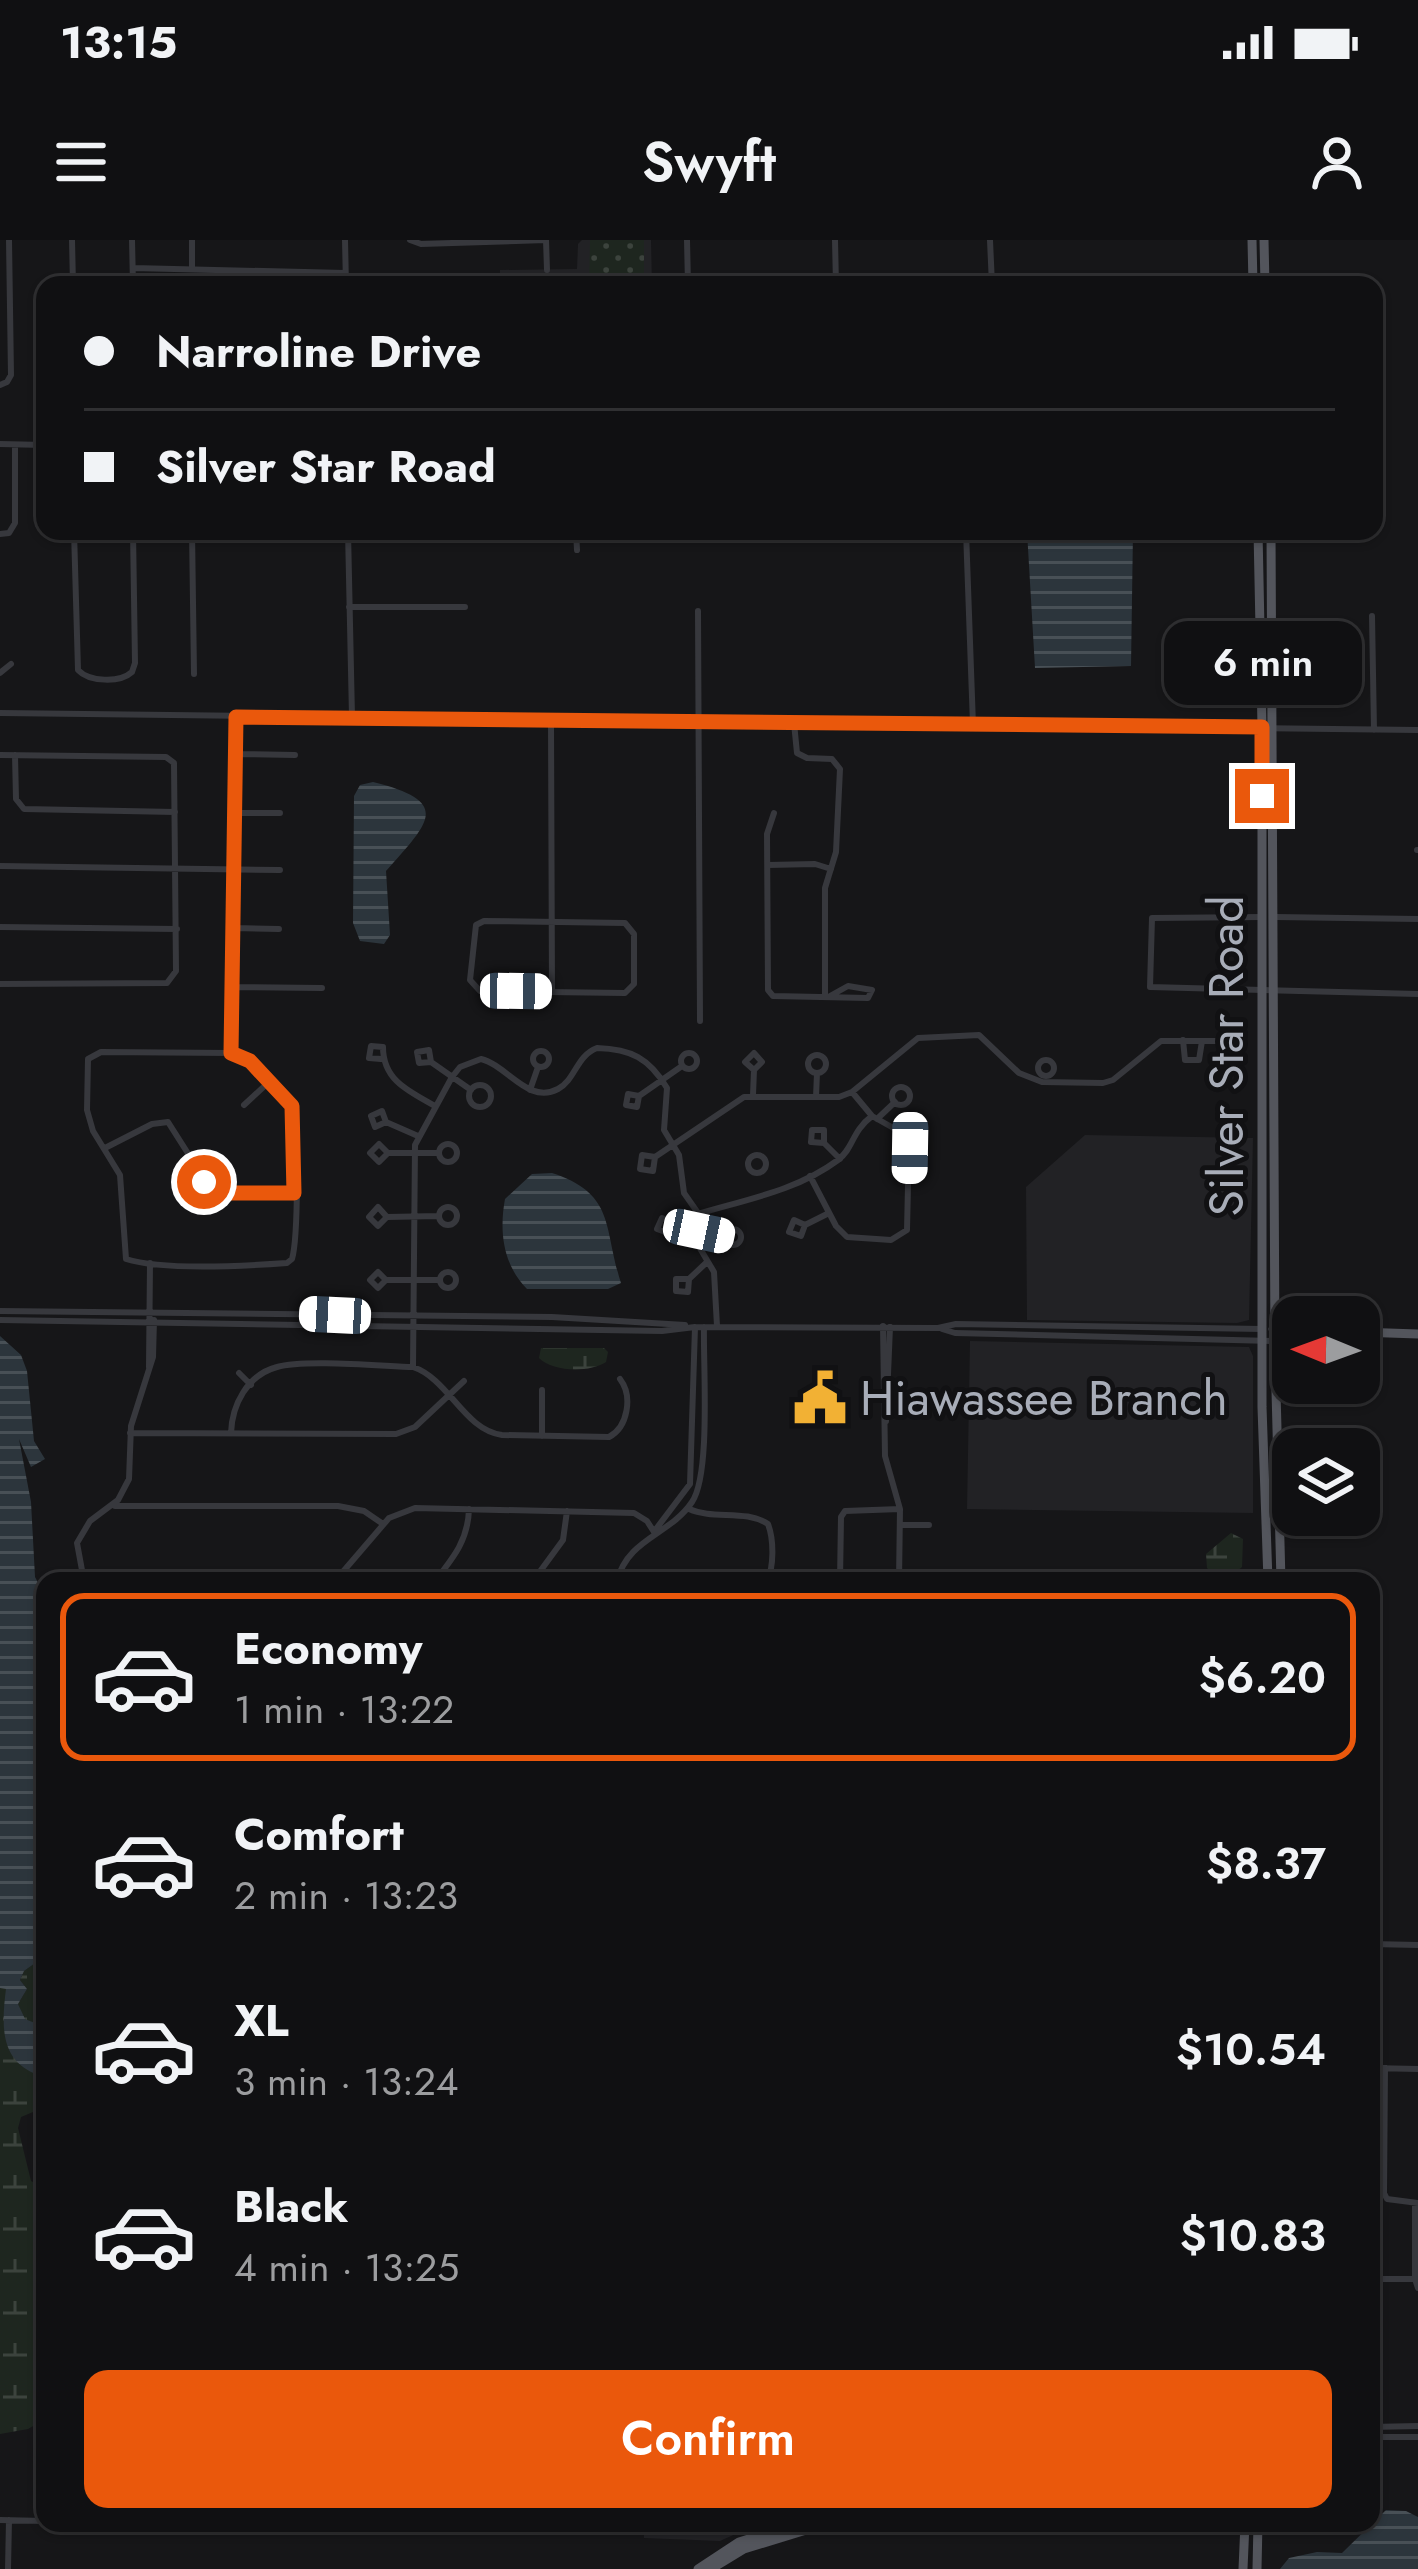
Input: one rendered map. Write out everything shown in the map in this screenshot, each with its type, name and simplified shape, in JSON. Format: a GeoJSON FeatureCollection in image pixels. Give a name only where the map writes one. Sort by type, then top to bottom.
{"type":"FeatureCollection","features":[{"type":"Feature","properties":{"kind":"main road"},"geometry":{"type":"LineString","coordinates":[[1252,240],[1253,276]]}},
{"type":"Feature","properties":{"kind":"main road"},"geometry":{"type":"LineString","coordinates":[[1264,240],[1265,276]]}},
{"type":"Feature","properties":{"kind":"main road","name":"Silver Star Road"},"geometry":{"type":"LineString","coordinates":[[1258,540],[1275,917],[1275,1296]]}},
{"type":"Feature","properties":{"kind":"main road","name":"Silver Star Road"},"geometry":{"type":"LineString","coordinates":[[1268,1572],[1262,1335],[1262,917],[1273,640],[1271,540]]}},
{"type":"Feature","properties":{"kind":"main road"},"geometry":{"type":"LineString","coordinates":[[1259,575],[1266,582],[1267,621],[1273,640]]}},
{"type":"Feature","properties":{"kind":"main road"},"geometry":{"type":"LineString","coordinates":[[1262,1144],[1268,1151],[1268,1181],[1275,1190]]}},
{"type":"Feature","properties":{"kind":"main road"},"geometry":{"type":"LineString","coordinates":[[1380,1334],[1418,1334]]}},
{"type":"Feature","properties":{"kind":"main road"},"geometry":{"type":"LineString","coordinates":[[1262,1335],[1272,1335]]}},
{"type":"Feature","properties":{"kind":"main road","name":"Silver Star Road"},"geometry":{"type":"LineString","coordinates":[[1277,1404],[1281,1572]]}},
{"type":"Feature","properties":{"kind":"main road"},"geometry":{"type":"LineString","coordinates":[[698,2569],[739,2542],[771,2532]]}},
{"type":"Feature","properties":{"kind":"main road"},"geometry":{"type":"LineString","coordinates":[[712,2569],[743,2548],[798,2532]]}},
{"type":"Feature","properties":{"kind":"main road"},"geometry":{"type":"LineString","coordinates":[[1244,2569],[1245,2532]]}},
{"type":"Feature","properties":{"kind":"main road"},"geometry":{"type":"LineString","coordinates":[[1257,2569],[1258,2532]]}},
{"type":"Feature","properties":{"kind":"street"},"geometry":{"type":"LineString","coordinates":[[4,384],[11,375],[9,240]]}},
{"type":"Feature","properties":{"kind":"street"},"geometry":{"type":"LineString","coordinates":[[72,240],[73,276]]}},
{"type":"Feature","properties":{"kind":"street"},"geometry":{"type":"LineString","coordinates":[[132,240],[133,276]]}},
{"type":"Feature","properties":{"kind":"street"},"geometry":{"type":"LineString","coordinates":[[192,240],[192,269]]}},
{"type":"Feature","properties":{"kind":"street"},"geometry":{"type":"LineString","coordinates":[[133,268],[346,273],[345,240]]}},
{"type":"Feature","properties":{"kind":"street"},"geometry":{"type":"LineString","coordinates":[[410,240],[421,244],[546,240],[547,270]]}},
{"type":"Feature","properties":{"kind":"street"},"geometry":{"type":"LineString","coordinates":[[687,240],[688,276]]}},
{"type":"Feature","properties":{"kind":"street"},"geometry":{"type":"LineString","coordinates":[[835,240],[836,276]]}},
{"type":"Feature","properties":{"kind":"street"},"geometry":{"type":"LineString","coordinates":[[990,240],[992,276]]}},
{"type":"Feature","properties":{"kind":"street"},"geometry":{"type":"LineString","coordinates":[[0,444],[36,446]]}},
{"type":"Feature","properties":{"kind":"street"},"geometry":{"type":"LineString","coordinates":[[0,535],[9,533],[15,523],[15,445]]}},
{"type":"Feature","properties":{"kind":"street"},"geometry":{"type":"LineString","coordinates":[[74,540],[75,662],[82,676],[104,678],[128,677],[135,664],[133,540]]}},
{"type":"Feature","properties":{"kind":"street"},"geometry":{"type":"LineString","coordinates":[[192,540],[194,674]]}},
{"type":"Feature","properties":{"kind":"street"},"geometry":{"type":"LineString","coordinates":[[348,540],[352,717]]}},
{"type":"Feature","properties":{"kind":"street"},"geometry":{"type":"LineString","coordinates":[[576,540],[577,550]]}},
{"type":"Feature","properties":{"kind":"street"},"geometry":{"type":"LineString","coordinates":[[966,540],[973,725]]}},
{"type":"Feature","properties":{"kind":"street"},"geometry":{"type":"LineString","coordinates":[[349,607],[465,607]]}},
{"type":"Feature","properties":{"kind":"street"},"geometry":{"type":"LineString","coordinates":[[698,611],[700,1022]]}},
{"type":"Feature","properties":{"kind":"street"},"geometry":{"type":"LineString","coordinates":[[1372,616],[1374,730]]}},
{"type":"Feature","properties":{"kind":"street"},"geometry":{"type":"LineString","coordinates":[[0,673],[10,664]]}},
{"type":"Feature","properties":{"kind":"street"},"geometry":{"type":"LineString","coordinates":[[0,713],[1418,730]]}},
{"type":"Feature","properties":{"kind":"street"},"geometry":{"type":"LineString","coordinates":[[231,1053],[236,717]]}},
{"type":"Feature","properties":{"kind":"street"},"geometry":{"type":"LineString","coordinates":[[551,722],[552,992]]}},
{"type":"Feature","properties":{"kind":"street"},"geometry":{"type":"LineString","coordinates":[[794,723],[797,752],[807,758],[832,759],[839,765],[836,852],[825,889],[828,996]]}},
{"type":"Feature","properties":{"kind":"street"},"geometry":{"type":"LineString","coordinates":[[236,754],[295,754]]}},
{"type":"Feature","properties":{"kind":"street"},"geometry":{"type":"LineString","coordinates":[[0,755],[166,758],[176,768],[176,971],[167,983],[0,984]]}},
{"type":"Feature","properties":{"kind":"street"},"geometry":{"type":"LineString","coordinates":[[15,755],[16,799],[24,809],[176,812]]}},
{"type":"Feature","properties":{"kind":"street"},"geometry":{"type":"LineString","coordinates":[[235,812],[280,813]]}},
{"type":"Feature","properties":{"kind":"street"},"geometry":{"type":"LineString","coordinates":[[774,813],[767,834],[768,990],[773,996],[868,998],[872,990],[848,986],[828,996]]}},
{"type":"Feature","properties":{"kind":"street"},"geometry":{"type":"LineString","coordinates":[[768,865],[811,863],[831,869]]}},
{"type":"Feature","properties":{"kind":"street"},"geometry":{"type":"LineString","coordinates":[[0,866],[280,870]]}},
{"type":"Feature","properties":{"kind":"street"},"geometry":{"type":"LineString","coordinates":[[1262,917],[1158,915],[1150,925],[1148,979],[1155,989],[1418,994]]}},
{"type":"Feature","properties":{"kind":"street"},"geometry":{"type":"LineString","coordinates":[[1275,917],[1418,919]]}},
{"type":"Feature","properties":{"kind":"street"},"geometry":{"type":"LineString","coordinates":[[484,921],[552,922],[625,923],[634,934],[631,991],[480,991],[469,985],[476,925],[484,921]]}},
{"type":"Feature","properties":{"kind":"street"},"geometry":{"type":"LineString","coordinates":[[0,927],[176,929]]}},
{"type":"Feature","properties":{"kind":"street"},"geometry":{"type":"LineString","coordinates":[[233,928],[279,929]]}},
{"type":"Feature","properties":{"kind":"street"},"geometry":{"type":"LineString","coordinates":[[232,987],[322,988]]}},
{"type":"Feature","properties":{"kind":"street"},"geometry":{"type":"LineString","coordinates":[[655,1157],[736,1100],[753,1095],[839,1097],[918,1038],[950,1034],[986,1039],[1025,1077],[1113,1080],[1153,1045],[1214,1041]]}},
{"type":"Feature","properties":{"kind":"street"},"geometry":{"type":"LineString","coordinates":[[1183,1040],[1185,1060],[1193,1062],[1199,1060],[1202,1041]]}},
{"type":"Feature","properties":{"kind":"street"},"geometry":{"type":"LineString","coordinates":[[413,1366],[414,1153],[418,1136],[452,1077],[470,1062],[485,1060],[530,1090],[557,1090],[587,1051],[633,1052],[663,1081],[667,1088],[664,1130],[675,1144],[682,1186],[698,1213],[698,1245],[718,1286],[717,1326]]}},
{"type":"Feature","properties":{"kind":"street"},"geometry":{"type":"LineString","coordinates":[[231,1053],[250,1061],[287,1097],[294,1112],[294,1253],[286,1263],[126,1259],[123,1189],[93,1131],[86,1067],[94,1054],[231,1053]]}},
{"type":"Feature","properties":{"kind":"street"},"geometry":{"type":"LineString","coordinates":[[381,1059],[397,1084],[435,1106]]}},
{"type":"Feature","properties":{"kind":"street"},"geometry":{"type":"LineString","coordinates":[[430,1062],[471,1090]]}},
{"type":"Feature","properties":{"kind":"street"},"geometry":{"type":"LineString","coordinates":[[639,1096],[682,1066]]}},
{"type":"Feature","properties":{"kind":"street"},"geometry":{"type":"LineString","coordinates":[[530,1090],[538,1067]]}},
{"type":"Feature","properties":{"kind":"street"},"geometry":{"type":"LineString","coordinates":[[753,1095],[754,1070]]}},
{"type":"Feature","properties":{"kind":"street"},"geometry":{"type":"LineString","coordinates":[[816,1096],[817,1073]]}},
{"type":"Feature","properties":{"kind":"street"},"geometry":{"type":"LineString","coordinates":[[244,1105],[271,1082]]}},
{"type":"Feature","properties":{"kind":"street"},"geometry":{"type":"LineString","coordinates":[[810,1176],[842,1234],[854,1240],[891,1240],[907,1230],[909,1141],[874,1118],[852,1091]]}},
{"type":"Feature","properties":{"kind":"street"},"geometry":{"type":"LineString","coordinates":[[673,1222],[728,1202],[763,1197],[810,1176],[840,1159],[857,1127],[895,1102]]}},
{"type":"Feature","properties":{"kind":"street"},"geometry":{"type":"LineString","coordinates":[[105,1148],[152,1124],[167,1122],[210,1188],[226,1193],[294,1193]]}},
{"type":"Feature","properties":{"kind":"street"},"geometry":{"type":"LineString","coordinates":[[386,1122],[418,1136]]}},
{"type":"Feature","properties":{"kind":"street"},"geometry":{"type":"LineString","coordinates":[[824,1143],[840,1159]]}},
{"type":"Feature","properties":{"kind":"street"},"geometry":{"type":"LineString","coordinates":[[388,1153],[440,1153]]}},
{"type":"Feature","properties":{"kind":"street"},"geometry":{"type":"LineString","coordinates":[[805,1225],[829,1213]]}},
{"type":"Feature","properties":{"kind":"street"},"geometry":{"type":"LineString","coordinates":[[387,1216],[439,1216]]}},
{"type":"Feature","properties":{"kind":"street"},"geometry":{"type":"LineString","coordinates":[[699,1231],[725,1236]]}},
{"type":"Feature","properties":{"kind":"street"},"geometry":{"type":"LineString","coordinates":[[689,1279],[707,1262]]}},
{"type":"Feature","properties":{"kind":"street"},"geometry":{"type":"LineString","coordinates":[[82,1572],[76,1543],[90,1521],[112,1506],[129,1479],[130,1432],[150,1371],[150,1263]]}},
{"type":"Feature","properties":{"kind":"street"},"geometry":{"type":"LineString","coordinates":[[386,1280],[439,1280]]}},
{"type":"Feature","properties":{"kind":"street"},"geometry":{"type":"LineString","coordinates":[[0,1316],[662,1331],[717,1326],[887,1327],[955,1333],[1262,1335]]}},
{"type":"Feature","properties":{"kind":"street"},"geometry":{"type":"LineString","coordinates":[[654,1532],[691,1484],[699,1327]]}},
{"type":"Feature","properties":{"kind":"street"},"geometry":{"type":"LineString","coordinates":[[622,1572],[634,1548],[688,1509],[696,1497],[702,1472],[699,1327]]}},
{"type":"Feature","properties":{"kind":"street"},"geometry":{"type":"LineString","coordinates":[[887,1327],[886,1466],[899,1509],[899,1572]]}},
{"type":"Feature","properties":{"kind":"street"},"geometry":{"type":"LineString","coordinates":[[231,1433],[236,1400],[263,1374],[284,1366],[413,1366],[432,1376],[486,1432],[542,1436],[601,1438],[618,1432],[626,1387],[620,1379]]}},
{"type":"Feature","properties":{"kind":"street"},"geometry":{"type":"LineString","coordinates":[[238,1373],[251,1385]]}},
{"type":"Feature","properties":{"kind":"street"},"geometry":{"type":"LineString","coordinates":[[130,1432],[396,1434],[415,1427],[464,1381]]}},
{"type":"Feature","properties":{"kind":"street"},"geometry":{"type":"LineString","coordinates":[[542,1390],[542,1436]]}},
{"type":"Feature","properties":{"kind":"street"},"geometry":{"type":"LineString","coordinates":[[679,1502],[705,1515],[752,1516],[768,1524],[771,1572]]}},
{"type":"Feature","properties":{"kind":"street"},"geometry":{"type":"LineString","coordinates":[[112,1506],[338,1506],[364,1511],[383,1524]]}},
{"type":"Feature","properties":{"kind":"street"},"geometry":{"type":"LineString","coordinates":[[343,1572],[383,1524],[415,1508],[634,1513],[654,1532]]}},
{"type":"Feature","properties":{"kind":"street"},"geometry":{"type":"LineString","coordinates":[[442,1572],[462,1546],[469,1509]]}},
{"type":"Feature","properties":{"kind":"street"},"geometry":{"type":"LineString","coordinates":[[840,1572],[845,1511],[899,1509]]}},
{"type":"Feature","properties":{"kind":"street"},"geometry":{"type":"LineString","coordinates":[[540,1572],[563,1540],[567,1511]]}},
{"type":"Feature","properties":{"kind":"street"},"geometry":{"type":"LineString","coordinates":[[901,1525],[929,1526]]}},
{"type":"Feature","properties":{"kind":"street"},"geometry":{"type":"LineString","coordinates":[[1380,1944],[1418,1945]]}},
{"type":"Feature","properties":{"kind":"street"},"geometry":{"type":"LineString","coordinates":[[1380,2068],[1418,2069]]}},
{"type":"Feature","properties":{"kind":"street"},"geometry":{"type":"LineString","coordinates":[[1380,2280],[1416,2283],[1417,2203],[1395,2202],[1384,2193],[1385,2068]]}},
{"type":"Feature","properties":{"kind":"street"},"geometry":{"type":"LineString","coordinates":[[1380,2426],[1418,2426]]}},
{"type":"Feature","properties":{"kind":"street"},"geometry":{"type":"LineString","coordinates":[[1380,2437],[1418,2437]]}},
{"type":"Feature","properties":{"kind":"street"},"geometry":{"type":"LineString","coordinates":[[8,2569],[4,2520],[36,2521]]}},
{"type":"Feature","properties":{"kind":"shaded area"},"geometry":{"type":"Polygon","coordinates":[[[582,240],[651,240],[652,276],[500,276],[500,270],[577,269],[582,240]]]}},
{"type":"Feature","properties":{"kind":"shaded area"},"geometry":{"type":"Polygon","coordinates":[[[1028,540],[1133,540],[1131,666],[1035,668],[1028,540]]]}},
{"type":"Feature","properties":{"kind":"shaded area"},"geometry":{"type":"Polygon","coordinates":[[[373,782],[415,798],[426,816],[413,840],[386,871],[390,935],[384,944],[360,941],[353,923],[354,796],[360,785],[373,782]]]}},
{"type":"Feature","properties":{"kind":"shaded area"},"geometry":{"type":"Polygon","coordinates":[[[1085,1135],[1253,1138],[1249,1320],[1027,1320],[1026,1187],[1085,1135]]]}},
{"type":"Feature","properties":{"kind":"shaded area"},"geometry":{"type":"Polygon","coordinates":[[[552,1173],[573,1181],[597,1202],[621,1283],[608,1289],[527,1289],[519,1280],[505,1247],[505,1199],[532,1174],[552,1173]]]}},
{"type":"Feature","properties":{"kind":"shaded area"},"geometry":{"type":"Polygon","coordinates":[[[0,1336],[21,1355],[27,1371],[34,1441],[45,1459],[31,1467],[19,1439],[31,1502],[36,1579],[36,1962],[20,1980],[27,1989],[18,2004],[25,2019],[36,2023],[36,2073],[19,2064],[7,2044],[6,1989],[0,1988],[0,1336]]]}},
{"type":"Feature","properties":{"kind":"shaded area"},"geometry":{"type":"Polygon","coordinates":[[[970,1341],[1249,1347],[1253,1356],[1253,1513],[967,1509],[970,1341]]]}},
{"type":"Feature","properties":{"kind":"shaded area"},"geometry":{"type":"Polygon","coordinates":[[[1386,2510],[1418,2517],[1418,2569],[1280,2569],[1289,2558],[1342,2553],[1363,2532],[1380,2532],[1380,2516],[1386,2510]]]}},
{"type":"Feature","properties":{"kind":"shaded area"},"geometry":{"type":"Polygon","coordinates":[[[644,2532],[740,2532],[720,2541],[644,2538],[644,2532]]]}},
{"type":"Feature","properties":{"kind":"green space"},"geometry":{"type":"Polygon","coordinates":[[[590,240],[644,240],[644,276],[589,276],[590,240]]]}},
{"type":"Feature","properties":{"kind":"green space"},"geometry":{"type":"Polygon","coordinates":[[[541,1348],[604,1348],[608,1352],[606,1362],[599,1366],[571,1369],[545,1363],[539,1358],[541,1348]]]}},
{"type":"Feature","properties":{"kind":"green space"},"geometry":{"type":"Polygon","coordinates":[[[1231,1533],[1243,1539],[1242,1567],[1236,1572],[1211,1572],[1206,1554],[1231,1533]]]}},
{"type":"Feature","properties":{"kind":"green space"},"geometry":{"type":"Polygon","coordinates":[[[36,1962],[36,2024],[24,2019],[18,2004],[27,1989],[20,1980],[36,1962]]]}},
{"type":"Feature","properties":{"kind":"green space"},"geometry":{"type":"Polygon","coordinates":[[[0,1988],[6,1988],[36,2075],[36,2111],[21,2117],[18,2128],[31,2181],[36,2184],[36,2424],[0,2434],[0,1988]]]}},
{"type":"Feature","properties":{"kind":"place","name":"Hiawassee Branch"},"geometry":{"type":"Point","coordinates":[820,1398]}},
{"type":"Feature","properties":{"kind":"route"},"geometry":{"type":"LineString","coordinates":[[204,1182],[226,1193],[294,1193],[292,1106],[250,1061],[231,1053],[236,717],[1262,727],[1262,796]]}}]}
